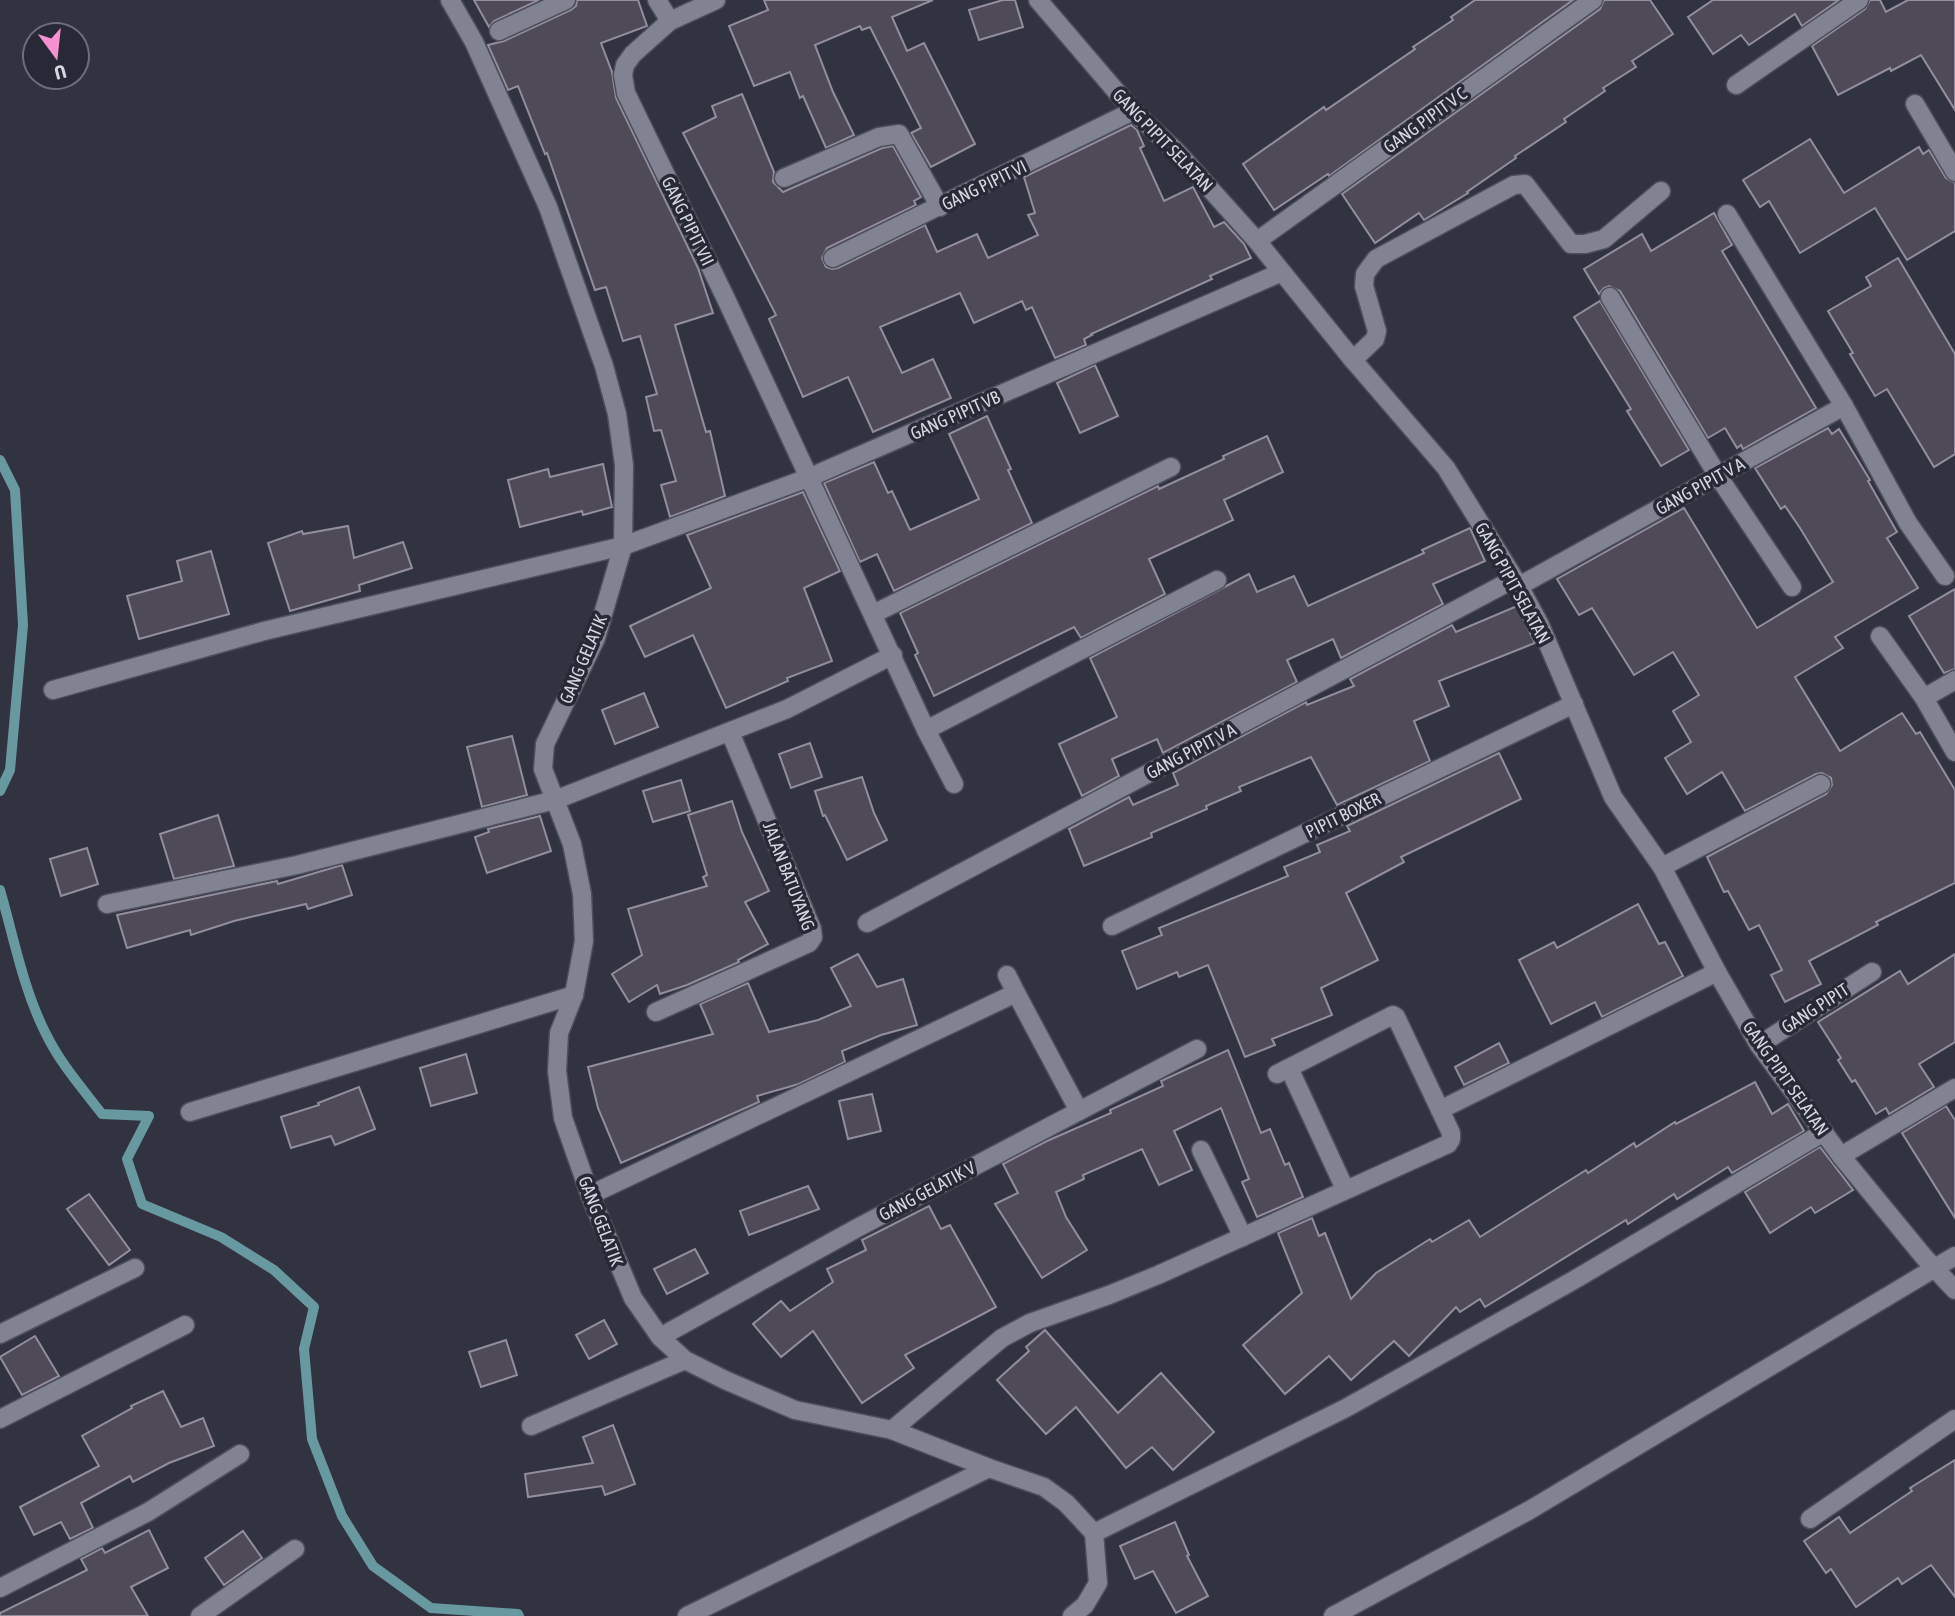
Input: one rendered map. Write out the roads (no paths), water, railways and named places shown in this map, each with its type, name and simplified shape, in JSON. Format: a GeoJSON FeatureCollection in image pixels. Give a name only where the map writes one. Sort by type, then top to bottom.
{"type":"FeatureCollection","features":[{"type":"Feature","properties":{"kind":"street","name":"GANG GELATIK"},"geometry":{"type":"LineString","coordinates":[[450,0],[474,42],[548,206],[604,366],[617,414],[624,465],[623,546],[596,638],[545,744],[543,769],[572,844],[582,894],[584,941],[574,995],[559,1033],[556,1071],[563,1118],[590,1195],[633,1298],[660,1337],[685,1360],[795,1410],[892,1430],[1044,1487],[1066,1503],[1094,1533]]}},
{"type":"Feature","properties":{"kind":"street"},"geometry":{"type":"LineString","coordinates":[[499,31],[566,0]]}},
{"type":"Feature","properties":{"kind":"street"},"geometry":{"type":"LineString","coordinates":[[657,0],[670,21]]}},
{"type":"Feature","properties":{"kind":"street","name":"GANG PIPIT VII"},"geometry":{"type":"LineString","coordinates":[[716,0],[670,21],[633,54],[625,65],[623,75],[626,93],[727,301],[926,730],[954,784]]}},
{"type":"Feature","properties":{"kind":"street","name":"GANG PIPIT SELATAN"},"geometry":{"type":"LineString","coordinates":[[1038,0],[1133,111],[1177,152],[1257,241],[1446,468],[1540,625],[1613,797],[1662,867],[1759,1045],[1841,1156],[1955,1290]]}},
{"type":"Feature","properties":{"kind":"street","name":"GANG PIPIT V C"},"geometry":{"type":"LineString","coordinates":[[1257,241],[1593,0]]}},
{"type":"Feature","properties":{"kind":"street"},"geometry":{"type":"LineString","coordinates":[[1736,85],[1859,0]]}},
{"type":"Feature","properties":{"kind":"street"},"geometry":{"type":"LineString","coordinates":[[1916,104],[1955,172]]}},
{"type":"Feature","properties":{"kind":"street","name":"GANG PIPIT VI"},"geometry":{"type":"LineString","coordinates":[[833,258],[1133,111]]}},
{"type":"Feature","properties":{"kind":"street"},"geometry":{"type":"LineString","coordinates":[[784,178],[879,137],[900,134],[940,207]]}},
{"type":"Feature","properties":{"kind":"street"},"geometry":{"type":"LineString","coordinates":[[1353,359],[1375,340],[1377,331],[1364,286],[1365,274],[1376,259],[1514,185],[1525,184],[1533,192],[1571,244],[1604,239],[1661,191]]}},
{"type":"Feature","properties":{"kind":"street"},"geometry":{"type":"LineString","coordinates":[[1727,214],[1844,405],[1908,523],[1945,576]]}},
{"type":"Feature","properties":{"kind":"street","name":"GANG PIPIT VB"},"geometry":{"type":"LineString","coordinates":[[53,690],[264,631],[623,546],[808,478],[1282,272]]}},
{"type":"Feature","properties":{"kind":"street"},"geometry":{"type":"LineString","coordinates":[[1610,298],[1718,476],[1792,587]]}},
{"type":"Feature","properties":{"kind":"street","name":"GANG PIPIT V A"},"geometry":{"type":"LineString","coordinates":[[867,923],[1517,583],[1718,476],[1844,405]]}},
{"type":"Feature","properties":{"kind":"street"},"geometry":{"type":"LineString","coordinates":[[873,614],[1171,467]]}},
{"type":"Feature","properties":{"kind":"street"},"geometry":{"type":"LineString","coordinates":[[926,730],[1217,580]]}},
{"type":"Feature","properties":{"kind":"street"},"geometry":{"type":"LineString","coordinates":[[1880,636],[1924,698],[1955,752]]}},
{"type":"Feature","properties":{"kind":"street"},"geometry":{"type":"LineString","coordinates":[[107,904],[297,864],[555,800],[787,709],[893,655]]}},
{"type":"Feature","properties":{"kind":"street"},"geometry":{"type":"LineString","coordinates":[[1924,698],[1955,680]]}},
{"type":"Feature","properties":{"kind":"street","name":"PIPIT BOXER"},"geometry":{"type":"LineString","coordinates":[[1112,926],[1574,705]]}},
{"type":"Feature","properties":{"kind":"street","name":"JALAN BATUYANG"},"geometry":{"type":"LineString","coordinates":[[656,1012],[809,943],[813,937],[730,732]]}},
{"type":"Feature","properties":{"kind":"street"},"geometry":{"type":"LineString","coordinates":[[1662,867],[1821,784]]}},
{"type":"Feature","properties":{"kind":"street"},"geometry":{"type":"LineString","coordinates":[[1440,1110],[1717,972]]}},
{"type":"Feature","properties":{"kind":"street","name":"GANG PIPIT"},"geometry":{"type":"LineString","coordinates":[[1759,1045],[1871,972]]}},
{"type":"Feature","properties":{"kind":"street"},"geometry":{"type":"LineString","coordinates":[[1007,975],[1079,1111]]}},
{"type":"Feature","properties":{"kind":"street"},"geometry":{"type":"LineString","coordinates":[[590,1195],[1016,993]]}},
{"type":"Feature","properties":{"kind":"street"},"geometry":{"type":"LineString","coordinates":[[190,1112],[574,995]]}},
{"type":"Feature","properties":{"kind":"street"},"geometry":{"type":"LineString","coordinates":[[892,1430],[1002,1338],[1030,1323],[1110,1295],[1448,1144],[1451,1133],[1396,1017],[1393,1016],[1283,1071],[1345,1189]]}},
{"type":"Feature","properties":{"kind":"street","name":"GANG GELATIK V"},"geometry":{"type":"LineString","coordinates":[[660,1337],[869,1222],[1197,1049]]}},
{"type":"Feature","properties":{"kind":"street"},"geometry":{"type":"LineString","coordinates":[[1841,1156],[1955,1088]]}},
{"type":"Feature","properties":{"kind":"street"},"geometry":{"type":"LineString","coordinates":[[1072,1616],[1085,1605],[1098,1583],[1094,1533],[1346,1408],[1574,1280],[1824,1132]]}},
{"type":"Feature","properties":{"kind":"street"},"geometry":{"type":"LineString","coordinates":[[1201,1150],[1243,1237]]}},
{"type":"Feature","properties":{"kind":"street"},"geometry":{"type":"LineString","coordinates":[[1333,1616],[1528,1511],[1955,1256]]}},
{"type":"Feature","properties":{"kind":"street"},"geometry":{"type":"LineString","coordinates":[[0,1334],[135,1268]]}},
{"type":"Feature","properties":{"kind":"street"},"geometry":{"type":"LineString","coordinates":[[0,1419],[185,1325]]}},
{"type":"Feature","properties":{"kind":"street"},"geometry":{"type":"LineString","coordinates":[[531,1426],[685,1360]]}},
{"type":"Feature","properties":{"kind":"street"},"geometry":{"type":"LineString","coordinates":[[1810,1519],[1955,1419]]}},
{"type":"Feature","properties":{"kind":"street"},"geometry":{"type":"LineString","coordinates":[[0,1588],[148,1511],[240,1454]]}},
{"type":"Feature","properties":{"kind":"street"},"geometry":{"type":"LineString","coordinates":[[687,1616],[989,1468]]}},
{"type":"Feature","properties":{"kind":"street"},"geometry":{"type":"LineString","coordinates":[[200,1616],[295,1549]]}},
{"type":"Feature","properties":{"kind":"waterway"},"geometry":{"type":"LineString","coordinates":[[0,460],[15,490],[23,625],[10,770],[0,791]]}},
{"type":"Feature","properties":{"kind":"waterway"},"geometry":{"type":"LineString","coordinates":[[0,890],[31,999],[58,1055],[102,1114],[149,1116],[127,1159],[142,1204],[221,1237],[274,1270],[314,1307],[304,1349],[312,1439],[342,1516],[373,1566],[431,1608],[519,1616]]}}]}
